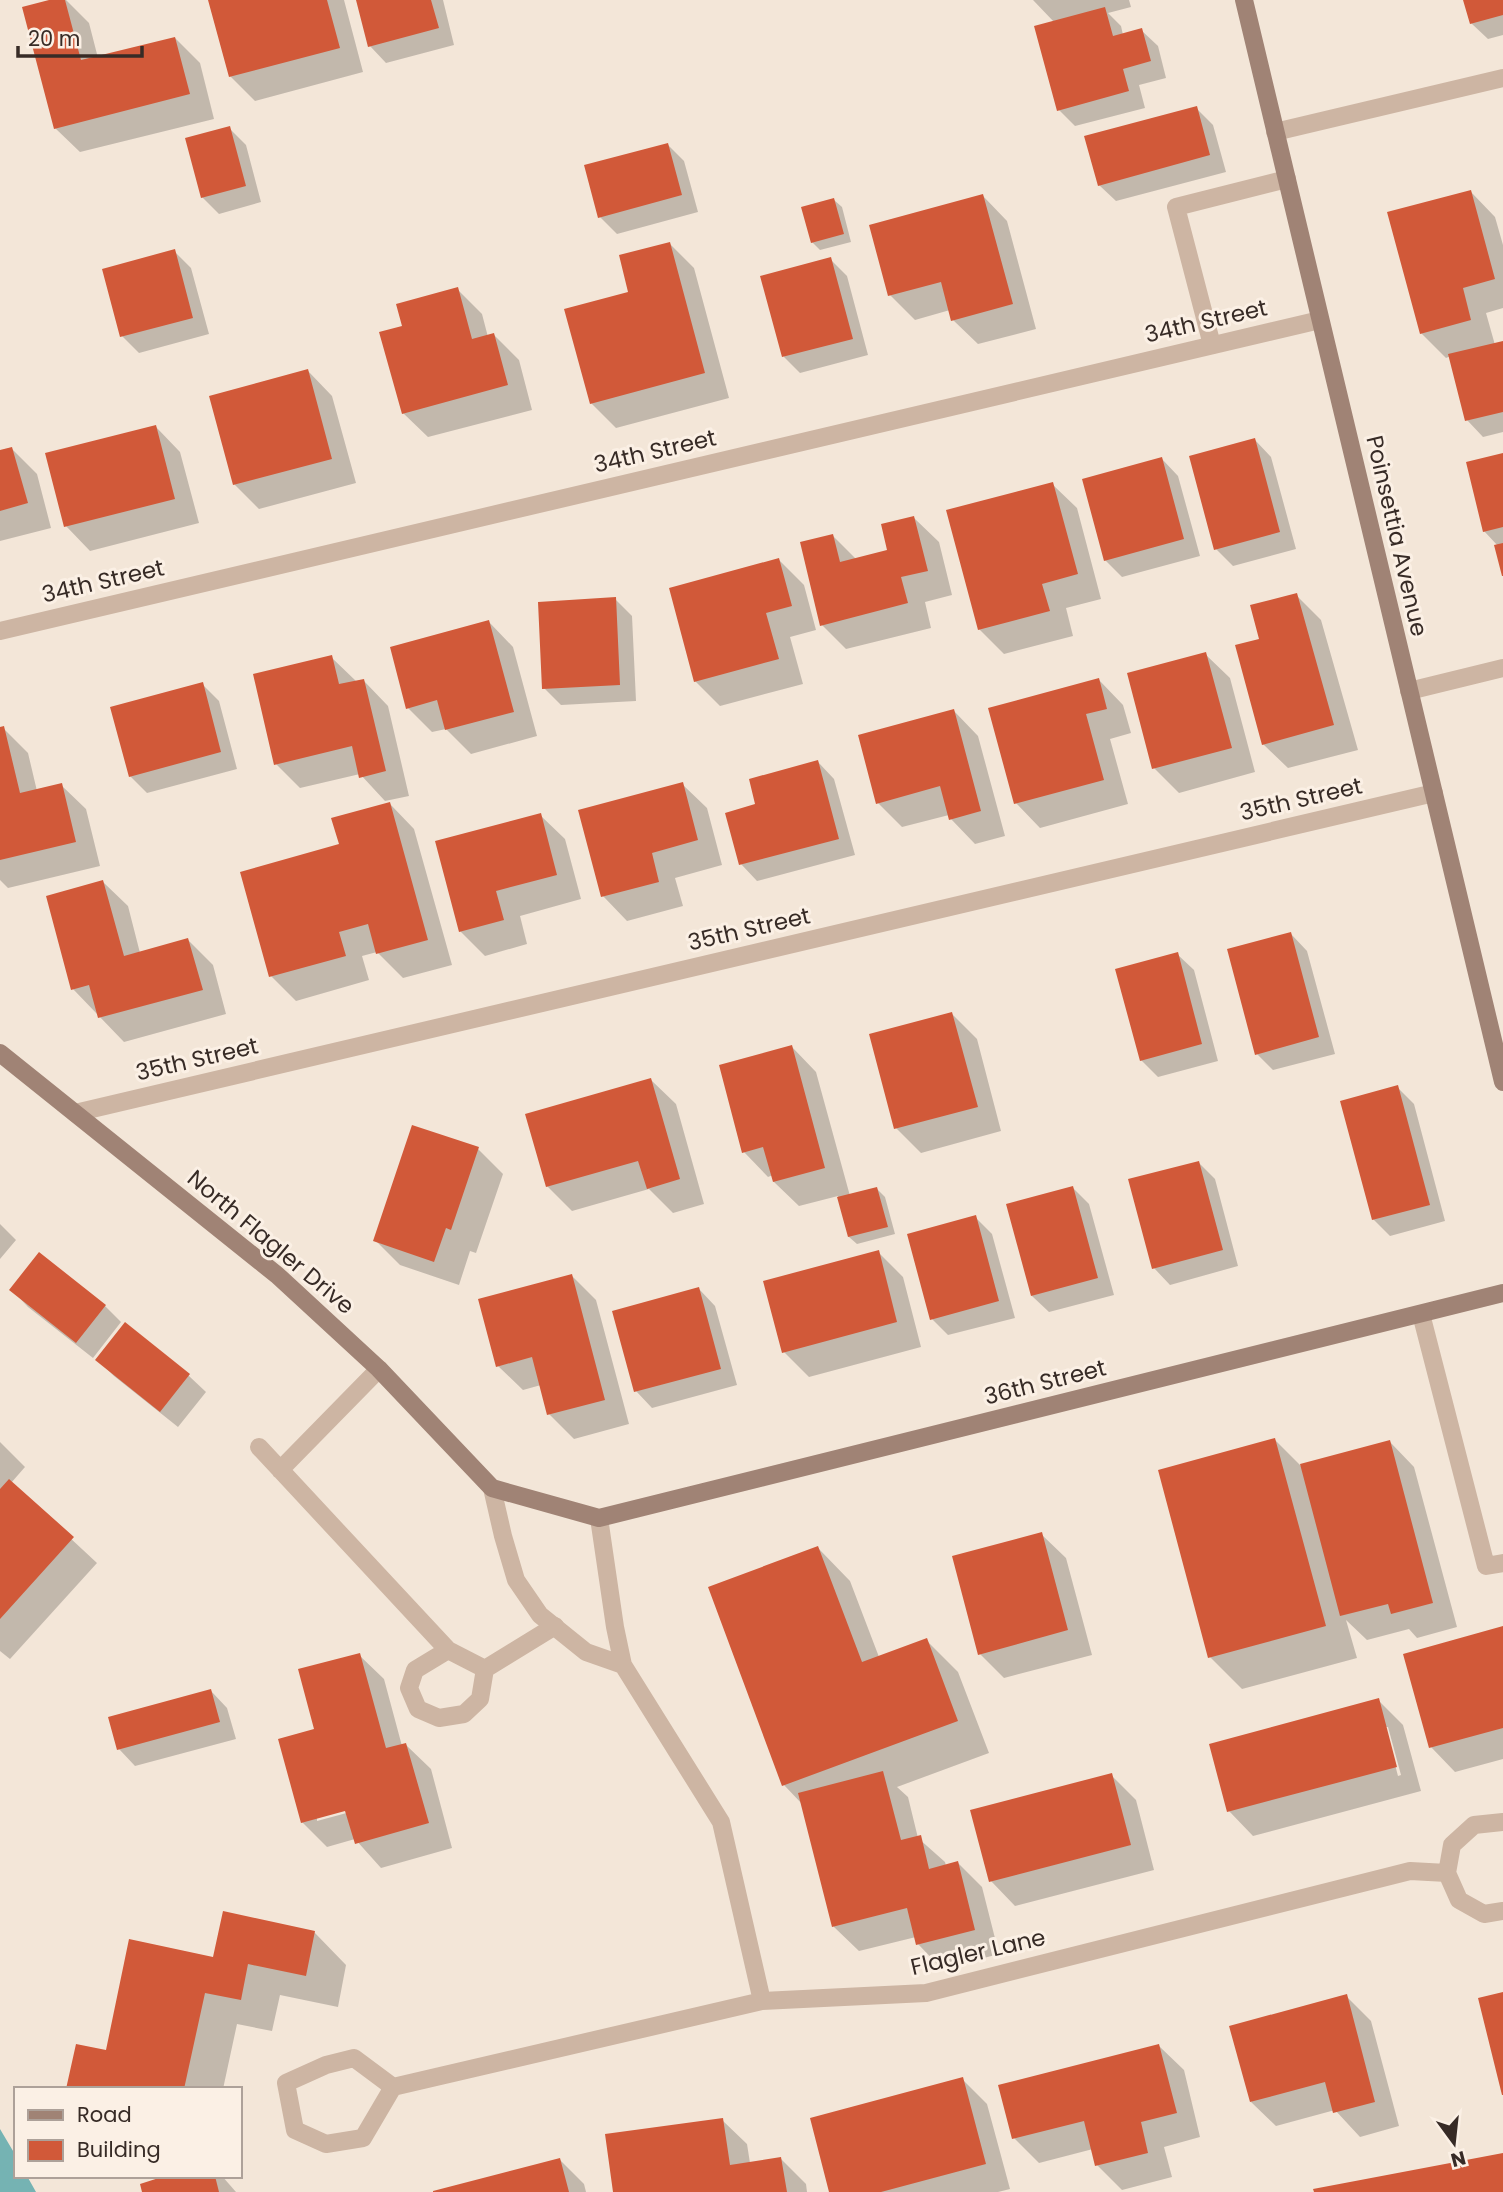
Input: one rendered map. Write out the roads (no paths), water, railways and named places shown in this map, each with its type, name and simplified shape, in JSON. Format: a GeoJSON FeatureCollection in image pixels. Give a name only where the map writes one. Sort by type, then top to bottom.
{"type":"FeatureCollection","features":[{"type":"Feature","properties":{"kind":"street","name":"Poinsettia Avenue"},"geometry":{"type":"LineString","coordinates":[[1244,0],[1503,1083]]}},
{"type":"Feature","properties":{"kind":"street"},"geometry":{"type":"LineString","coordinates":[[1275,132],[1503,78]]}},
{"type":"Feature","properties":{"kind":"street"},"geometry":{"type":"LineString","coordinates":[[1212,345],[1177,207],[1287,179]]}},
{"type":"Feature","properties":{"kind":"street","name":"34th Street"},"geometry":{"type":"LineString","coordinates":[[0,631],[1320,320]]}},
{"type":"Feature","properties":{"kind":"street"},"geometry":{"type":"LineString","coordinates":[[1409,691],[1503,668]]}},
{"type":"Feature","properties":{"kind":"street","name":"35th Street"},"geometry":{"type":"LineString","coordinates":[[75,1113],[1434,793]]}},
{"type":"Feature","properties":{"kind":"street","name":"North Flagler Drive"},"geometry":{"type":"LineString","coordinates":[[0,1053],[277,1275],[379,1369],[492,1488]]}},
{"type":"Feature","properties":{"kind":"street","name":"36th Street"},"geometry":{"type":"LineString","coordinates":[[599,1518],[1503,1293]]}},
{"type":"Feature","properties":{"kind":"street"},"geometry":{"type":"LineString","coordinates":[[1421,1314],[1486,1566],[1503,1563]]}},
{"type":"Feature","properties":{"kind":"street"},"geometry":{"type":"LineString","coordinates":[[280,1470],[379,1369]]}},
{"type":"Feature","properties":{"kind":"street"},"geometry":{"type":"LineString","coordinates":[[258,1447],[448,1650],[485,1669]]}},
{"type":"Feature","properties":{"kind":"street"},"geometry":{"type":"LineString","coordinates":[[623,1665],[586,1651],[540,1615],[516,1580],[492,1488],[599,1518],[623,1665],[721,1822],[762,2001]]}},
{"type":"Feature","properties":{"kind":"street"},"geometry":{"type":"LineString","coordinates":[[448,1650],[415,1670],[409,1688],[418,1709],[439,1718],[464,1714],[480,1699],[485,1669],[555,1626]]}},
{"type":"Feature","properties":{"kind":"street"},"geometry":{"type":"LineString","coordinates":[[1503,1822],[1474,1825],[1452,1845],[1447,1873],[1459,1900],[1484,1914],[1503,1911]]}},
{"type":"Feature","properties":{"kind":"street","name":"Flagler Lane"},"geometry":{"type":"LineString","coordinates":[[393,2087],[762,2001],[926,1993],[1410,1871],[1447,1873]]}},
{"type":"Feature","properties":{"kind":"street"},"geometry":{"type":"LineString","coordinates":[[354,2058],[393,2087],[363,2138],[326,2144],[295,2130],[286,2083],[354,2058]]}},
{"type":"Feature","properties":{"kind":"water"},"geometry":{"type":"Polygon","coordinates":[[[0,2129],[14,2153],[14,2178],[28,2178],[36,2192],[0,2192],[0,2129]]]}}]}
